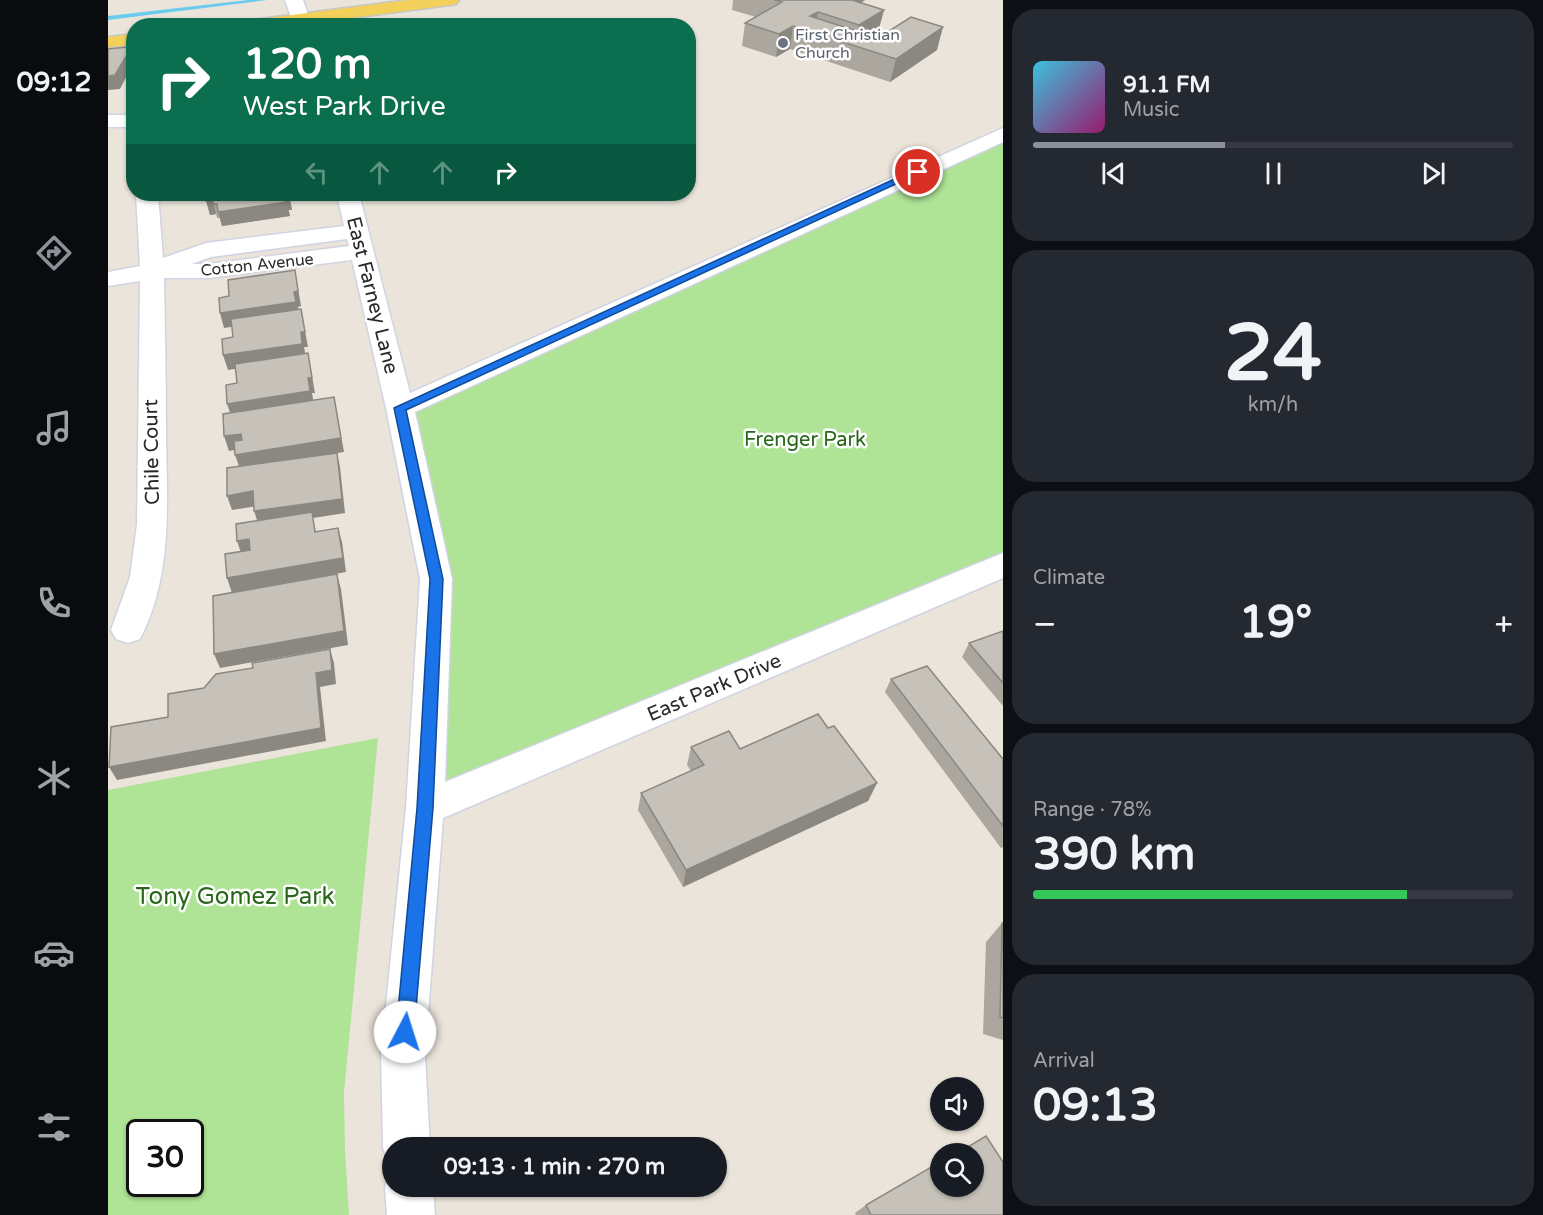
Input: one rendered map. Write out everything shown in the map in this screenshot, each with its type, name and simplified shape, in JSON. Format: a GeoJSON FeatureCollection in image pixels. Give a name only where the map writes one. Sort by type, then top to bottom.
{"type":"FeatureCollection","features":[{"type":"Feature","properties":{"kind":"main road"},"geometry":{"type":"LineString","coordinates":[[329,18],[450,0]]}},
{"type":"Feature","properties":{"kind":"main road"},"geometry":{"type":"LineString","coordinates":[[108,42],[126,40]]}},
{"type":"Feature","properties":{"kind":"street"},"geometry":{"type":"LineString","coordinates":[[294,0],[301,18]]}},
{"type":"Feature","properties":{"kind":"street"},"geometry":{"type":"LineString","coordinates":[[108,121],[126,121]]}},
{"type":"Feature","properties":{"kind":"street"},"geometry":{"type":"LineString","coordinates":[[400,408],[1003,134]]}},
{"type":"Feature","properties":{"kind":"street","name":"Chile Court"},"geometry":{"type":"LineString","coordinates":[[128,630],[146,577],[152,524],[152,271],[147,201]]}},
{"type":"Feature","properties":{"kind":"street","name":"East Farney Lane"},"geometry":{"type":"LineString","coordinates":[[350,201],[400,408],[436,579],[425,808],[403,1054],[407,1137]]}},
{"type":"Feature","properties":{"kind":"street","name":"Cotton Avenue"},"geometry":{"type":"LineString","coordinates":[[108,279],[152,271],[206,250],[360,241]]}},
{"type":"Feature","properties":{"kind":"street","name":"East Park Drive"},"geometry":{"type":"LineString","coordinates":[[425,808],[1003,566]]}},
{"type":"Feature","properties":{"kind":"street"},"geometry":{"type":"LineString","coordinates":[[410,1197],[411,1215]]}},
{"type":"Feature","properties":{"kind":"green space","name":"Frenger Park"},"geometry":{"type":"Polygon","coordinates":[[[1003,136],[1003,568],[425,808],[436,579],[400,408],[1003,136]]]}},
{"type":"Feature","properties":{"kind":"green space","name":"Tony Gomez Park"},"geometry":{"type":"Polygon","coordinates":[[[378,738],[344,1092],[349,1215],[108,1215],[108,790],[378,738]]]}},
{"type":"Feature","properties":{"kind":"building"},"geometry":{"type":"Polygon","coordinates":[[[774,0],[852,0],[884,10],[859,25],[818,12],[810,16],[878,38],[911,17],[943,27],[896,59],[793,26],[779,34],[745,23],[782,2],[774,0]]]}},
{"type":"Feature","properties":{"kind":"building"},"geometry":{"type":"Polygon","coordinates":[[[126,47],[126,56],[115,75],[108,76],[108,49],[126,47]]]}},
{"type":"Feature","properties":{"kind":"building"},"geometry":{"type":"Polygon","coordinates":[[[213,201],[287,202],[218,212],[217,204],[213,204],[213,201]]]}},
{"type":"Feature","properties":{"kind":"building"},"geometry":{"type":"Polygon","coordinates":[[[295,270],[298,291],[294,292],[296,302],[220,313],[219,298],[229,296],[228,280],[295,270]]]}},
{"type":"Feature","properties":{"kind":"building"},"geometry":{"type":"Polygon","coordinates":[[[301,309],[305,332],[301,332],[302,344],[223,355],[222,339],[233,337],[231,319],[301,309]]]}},
{"type":"Feature","properties":{"kind":"building"},"geometry":{"type":"Polygon","coordinates":[[[308,353],[312,378],[308,378],[310,391],[227,404],[226,385],[237,383],[235,364],[308,353]]]}},
{"type":"Feature","properties":{"kind":"building"},"geometry":{"type":"Polygon","coordinates":[[[334,397],[341,438],[235,455],[234,441],[242,440],[241,434],[224,436],[223,414],[334,397]]]}},
{"type":"Feature","properties":{"kind":"building"},"geometry":{"type":"Polygon","coordinates":[[[337,453],[342,499],[254,511],[253,491],[227,496],[227,468],[337,453]]]}},
{"type":"Feature","properties":{"kind":"building"},"geometry":{"type":"Polygon","coordinates":[[[312,512],[315,532],[338,528],[343,558],[227,578],[225,554],[250,550],[249,539],[237,541],[236,524],[312,512]]]}},
{"type":"Feature","properties":{"kind":"building"},"geometry":{"type":"Polygon","coordinates":[[[337,574],[344,631],[214,654],[213,596],[337,574]]]}},
{"type":"Feature","properties":{"kind":"building"},"geometry":{"type":"Polygon","coordinates":[[[1003,631],[1003,683],[969,643],[1003,631]]]}},
{"type":"Feature","properties":{"kind":"building"},"geometry":{"type":"Polygon","coordinates":[[[330,649],[332,670],[316,673],[321,728],[109,767],[111,727],[168,717],[168,694],[204,688],[216,674],[253,668],[252,663],[330,649]]]}},
{"type":"Feature","properties":{"kind":"building"},"geometry":{"type":"Polygon","coordinates":[[[927,666],[1003,759],[1003,826],[891,679],[927,666]]]}},
{"type":"Feature","properties":{"kind":"building"},"geometry":{"type":"Polygon","coordinates":[[[818,714],[828,728],[834,726],[877,783],[686,870],[641,793],[704,765],[691,747],[729,731],[740,749],[818,714]]]}},
{"type":"Feature","properties":{"kind":"building"},"geometry":{"type":"Polygon","coordinates":[[[1003,923],[1003,1018],[1000,1017],[1003,923]]]}},
{"type":"Feature","properties":{"kind":"building"},"geometry":{"type":"Polygon","coordinates":[[[986,1136],[1003,1162],[1003,1215],[871,1215],[866,1205],[930,1168],[930,1197],[984,1197],[984,1143],[974,1143],[986,1136]]]}},
{"type":"Feature","properties":{"kind":"waterway"},"geometry":{"type":"LineString","coordinates":[[108,18],[264,0]]}},
{"type":"Feature","properties":{"kind":"place","name":"First Christian Church"},"geometry":{"type":"Point","coordinates":[783,43]}},
{"type":"Feature","properties":{"kind":"route"},"geometry":{"type":"LineString","coordinates":[[405,1032],[425,808],[436,579],[400,408],[918,172]]}}]}
